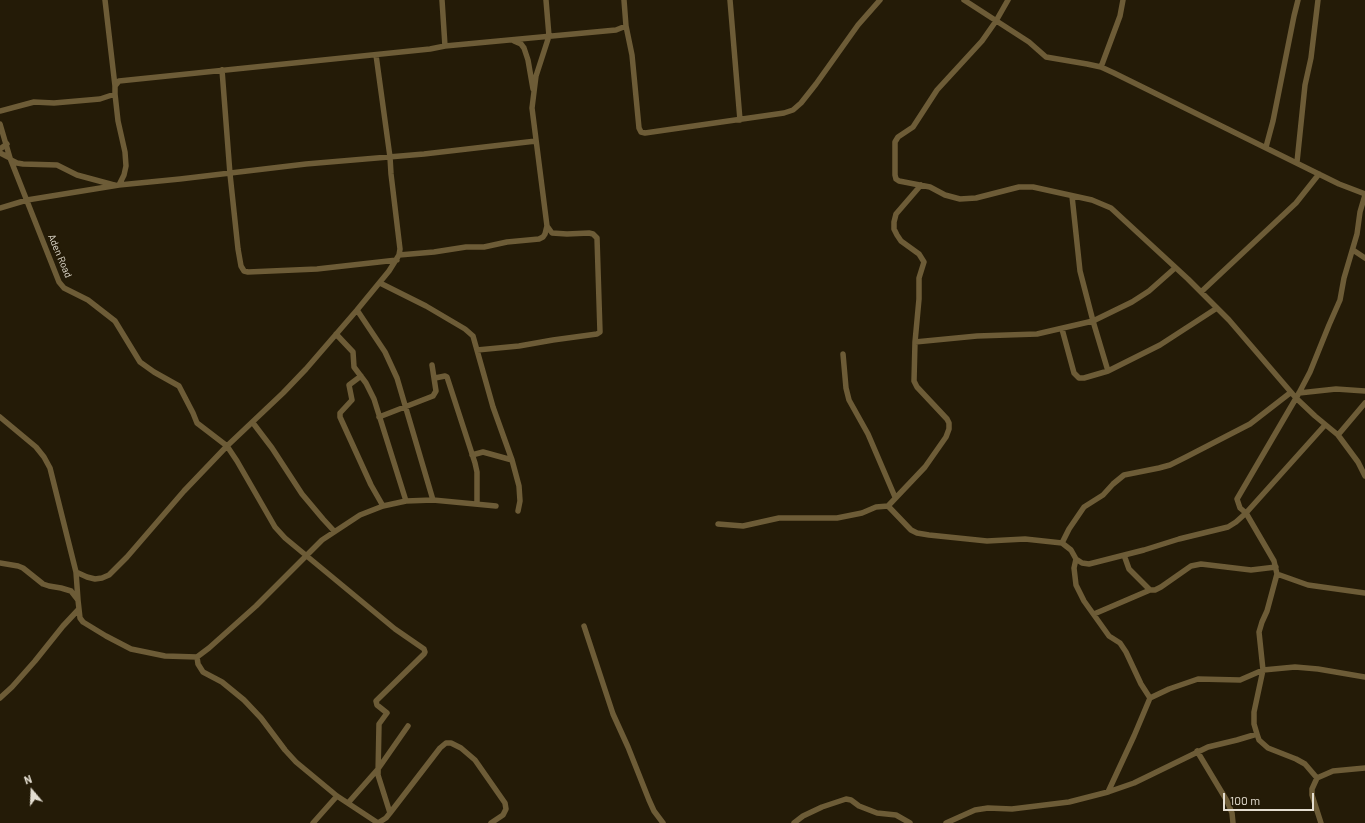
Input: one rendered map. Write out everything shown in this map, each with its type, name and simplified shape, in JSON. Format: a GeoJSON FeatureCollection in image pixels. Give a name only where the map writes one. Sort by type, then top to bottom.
{"type":"FeatureCollection","features":[{"type":"Feature","properties":{"kind":"street"},"geometry":{"type":"LineString","coordinates":[[105,0],[118,120],[125,152],[126,166],[124,176],[117,185]]}},
{"type":"Feature","properties":{"kind":"street"},"geometry":{"type":"LineString","coordinates":[[442,0],[445,46]]}},
{"type":"Feature","properties":{"kind":"street"},"geometry":{"type":"LineString","coordinates":[[222,70],[230,174],[238,249],[241,266],[244,271],[317,270],[466,247],[484,247],[507,242],[539,238],[543,237],[547,226],[532,108],[536,76],[549,36],[546,0]]}},
{"type":"Feature","properties":{"kind":"street"},"geometry":{"type":"LineString","coordinates":[[624,0],[626,26],[632,55],[639,128],[641,132],[645,133],[740,120],[784,113],[793,110],[816,84],[858,25],[880,0]]}},
{"type":"Feature","properties":{"kind":"street"},"geometry":{"type":"LineString","coordinates":[[730,0],[740,120]]}},
{"type":"Feature","properties":{"kind":"street"},"geometry":{"type":"LineString","coordinates":[[964,0],[1029,42],[1046,57],[1101,67],[1297,162],[1339,184],[1365,194],[1360,212],[1357,234],[1344,278],[1340,300],[1310,372],[1239,495],[1238,503],[1240,508],[1246,513],[1264,544],[1276,566],[1277,574],[1267,611],[1259,632],[1264,670],[1254,712],[1254,724],[1259,740],[1268,748],[1305,764],[1317,778]]}},
{"type":"Feature","properties":{"kind":"street"},"geometry":{"type":"LineString","coordinates":[[1008,0],[996,21],[982,40],[937,90],[913,127],[900,135],[896,140],[896,179],[908,184],[930,187],[944,195],[960,199],[976,198],[1019,187],[1033,187],[1092,200],[1111,208],[1201,292],[1244,336],[1290,393],[1297,396],[1325,425],[1338,435],[1355,456],[1365,476]]}},
{"type":"Feature","properties":{"kind":"street"},"geometry":{"type":"LineString","coordinates":[[1101,67],[1120,16],[1123,0]]}},
{"type":"Feature","properties":{"kind":"street"},"geometry":{"type":"LineString","coordinates":[[1266,147],[1298,0]]}},
{"type":"Feature","properties":{"kind":"street"},"geometry":{"type":"LineString","coordinates":[[1297,162],[1305,85],[1311,58],[1318,0]]}},
{"type":"Feature","properties":{"kind":"street"},"geometry":{"type":"LineString","coordinates":[[115,86],[119,82],[376,55],[445,46],[616,30],[626,26]]}},
{"type":"Feature","properties":{"kind":"street"},"geometry":{"type":"LineString","coordinates":[[513,40],[521,44],[526,54],[534,95]]}},
{"type":"Feature","properties":{"kind":"street"},"geometry":{"type":"LineString","coordinates":[[76,572],[95,579],[102,578],[108,575],[127,557],[184,491],[227,446],[253,423],[306,370],[380,283],[398,258],[400,249],[390,157],[376,55]]}},
{"type":"Feature","properties":{"kind":"street"},"geometry":{"type":"LineString","coordinates":[[0,110],[34,102],[54,103],[100,99],[115,94]]}},
{"type":"Feature","properties":{"kind":"street","name":"Aden Road"},"geometry":{"type":"LineString","coordinates":[[0,124],[7,144],[10,159],[59,282],[64,288],[88,300],[115,321],[140,362],[179,386],[194,413],[198,425],[227,446]]}},
{"type":"Feature","properties":{"kind":"street"},"geometry":{"type":"LineString","coordinates":[[0,208],[27,200],[117,185],[230,174],[306,164],[424,154],[536,141]]}},
{"type":"Feature","properties":{"kind":"street"},"geometry":{"type":"LineString","coordinates":[[0,149],[7,144]]}},
{"type":"Feature","properties":{"kind":"street"},"geometry":{"type":"LineString","coordinates":[[0,153],[17,164],[57,165],[77,175],[117,185]]}},
{"type":"Feature","properties":{"kind":"street"},"geometry":{"type":"LineString","coordinates":[[1201,292],[1296,203],[1319,174]]}},
{"type":"Feature","properties":{"kind":"street"},"geometry":{"type":"LineString","coordinates":[[718,524],[743,526],[779,518],[837,518],[862,513],[876,507],[888,506],[925,467],[946,437],[949,429],[949,423],[917,387],[914,375],[915,342],[920,299],[920,278],[924,262],[919,254],[901,241],[894,229],[896,214],[921,185]]}},
{"type":"Feature","properties":{"kind":"street"},"geometry":{"type":"LineString","coordinates":[[1072,196],[1078,260],[1093,321],[1108,371]]}},
{"type":"Feature","properties":{"kind":"street"},"geometry":{"type":"LineString","coordinates":[[477,350],[519,346],[597,334],[600,332],[597,238],[593,234],[589,233],[552,233],[547,226]]}},
{"type":"Feature","properties":{"kind":"street"},"geometry":{"type":"LineString","coordinates":[[1353,250],[1365,258]]}},
{"type":"Feature","properties":{"kind":"street"},"geometry":{"type":"LineString","coordinates":[[915,342],[977,336],[1030,334],[1062,329],[1093,321],[1132,302],[1149,291],[1175,268]]}},
{"type":"Feature","properties":{"kind":"street"},"geometry":{"type":"LineString","coordinates":[[380,283],[426,306],[465,329],[473,336],[492,407],[512,460],[519,486],[520,501],[518,511]]}},
{"type":"Feature","properties":{"kind":"street"},"geometry":{"type":"LineString","coordinates":[[1062,329],[1074,373],[1076,377],[1084,378],[1108,371],[1160,345],[1217,308]]}},
{"type":"Feature","properties":{"kind":"street"},"geometry":{"type":"LineString","coordinates":[[357,310],[390,362],[406,407],[433,500]]}},
{"type":"Feature","properties":{"kind":"street"},"geometry":{"type":"LineString","coordinates":[[336,334],[353,352],[354,367],[374,399],[406,501]]}},
{"type":"Feature","properties":{"kind":"street"},"geometry":{"type":"LineString","coordinates":[[843,354],[846,388],[849,400],[864,424],[896,497]]}},
{"type":"Feature","properties":{"kind":"street"},"geometry":{"type":"LineString","coordinates":[[379,417],[436,394],[432,365]]}},
{"type":"Feature","properties":{"kind":"street"},"geometry":{"type":"LineString","coordinates":[[361,376],[349,385],[352,400],[340,414],[340,417],[371,485],[383,506]]}},
{"type":"Feature","properties":{"kind":"street"},"geometry":{"type":"LineString","coordinates":[[435,378],[447,377],[477,472],[477,503]]}},
{"type":"Feature","properties":{"kind":"street"},"geometry":{"type":"LineString","coordinates":[[1297,396],[1336,389],[1365,391]]}},
{"type":"Feature","properties":{"kind":"street"},"geometry":{"type":"LineString","coordinates":[[1062,543],[1069,529],[1084,507],[1103,495],[1119,479],[1130,474],[1170,465],[1186,457],[1246,426],[1290,393]]}},
{"type":"Feature","properties":{"kind":"street"},"geometry":{"type":"LineString","coordinates":[[1338,435],[1365,403]]}},
{"type":"Feature","properties":{"kind":"street"},"geometry":{"type":"LineString","coordinates":[[0,417],[36,447],[50,468],[76,572],[78,610],[80,618],[83,622],[106,636],[131,649],[165,656],[197,657],[256,606],[322,540],[360,515],[383,506],[406,501],[433,500],[496,506]]}},
{"type":"Feature","properties":{"kind":"street"},"geometry":{"type":"LineString","coordinates":[[253,423],[272,448],[302,494],[334,531]]}},
{"type":"Feature","properties":{"kind":"street"},"geometry":{"type":"LineString","coordinates":[[888,506],[911,530],[923,534],[987,541],[1025,539],[1062,543],[1071,550],[1076,559],[1082,563],[1089,564],[1228,527],[1246,513],[1325,425]]}},
{"type":"Feature","properties":{"kind":"street"},"geometry":{"type":"LineString","coordinates":[[227,446],[275,526],[286,538],[395,629],[420,645],[425,650],[424,654],[376,701],[377,705],[386,712],[379,724],[378,769],[379,780],[390,813]]}},
{"type":"Feature","properties":{"kind":"street"},"geometry":{"type":"LineString","coordinates":[[472,455],[485,452],[512,460]]}},
{"type":"Feature","properties":{"kind":"street"},"geometry":{"type":"LineString","coordinates":[[1124,555],[1129,569],[1150,590]]}},
{"type":"Feature","properties":{"kind":"street"},"geometry":{"type":"LineString","coordinates":[[1076,559],[1074,568],[1076,585],[1084,601],[1109,636],[1120,643],[1126,652],[1140,684],[1150,698]]}},
{"type":"Feature","properties":{"kind":"street"},"geometry":{"type":"LineString","coordinates":[[0,564],[23,568],[43,584],[71,591],[78,600]]}},
{"type":"Feature","properties":{"kind":"street"},"geometry":{"type":"LineString","coordinates":[[1094,614],[1150,590],[1155,590],[1191,566],[1201,564],[1251,570],[1276,566]]}},
{"type":"Feature","properties":{"kind":"street"},"geometry":{"type":"LineString","coordinates":[[1277,574],[1308,585],[1365,593]]}},
{"type":"Feature","properties":{"kind":"street"},"geometry":{"type":"LineString","coordinates":[[0,698],[12,687],[78,610]]}},
{"type":"Feature","properties":{"kind":"street"},"geometry":{"type":"LineString","coordinates":[[584,626],[613,714],[631,753],[654,811],[663,823]]}},
{"type":"Feature","properties":{"kind":"street"},"geometry":{"type":"LineString","coordinates":[[197,657],[198,664],[203,672],[222,682],[244,700],[261,718],[296,762],[338,796],[378,823],[386,818],[440,748],[446,743],[451,743],[461,748],[475,760],[505,803],[506,809],[503,815],[491,823]]}},
{"type":"Feature","properties":{"kind":"street"},"geometry":{"type":"LineString","coordinates":[[1108,792],[1132,743],[1150,698],[1169,689],[1198,679],[1240,680],[1264,670],[1295,667],[1318,669],[1365,677]]}},
{"type":"Feature","properties":{"kind":"street"},"geometry":{"type":"LineString","coordinates":[[348,803],[378,769],[408,726]]}},
{"type":"Feature","properties":{"kind":"street"},"geometry":{"type":"LineString","coordinates":[[946,823],[975,810],[988,808],[1012,809],[1069,802],[1108,792],[1134,783],[1197,751],[1257,734]]}},
{"type":"Feature","properties":{"kind":"street"},"geometry":{"type":"LineString","coordinates":[[1197,751],[1227,801],[1232,813],[1233,823]]}},
{"type":"Feature","properties":{"kind":"street"},"geometry":{"type":"LineString","coordinates":[[1321,823],[1312,795],[1312,789],[1317,778],[1333,771],[1365,768]]}},
{"type":"Feature","properties":{"kind":"street"},"geometry":{"type":"LineString","coordinates":[[313,823],[338,796]]}},
{"type":"Feature","properties":{"kind":"street"},"geometry":{"type":"LineString","coordinates":[[794,823],[803,816],[822,807],[846,799],[851,800],[859,806],[876,813],[896,815],[910,823]]}}]}
